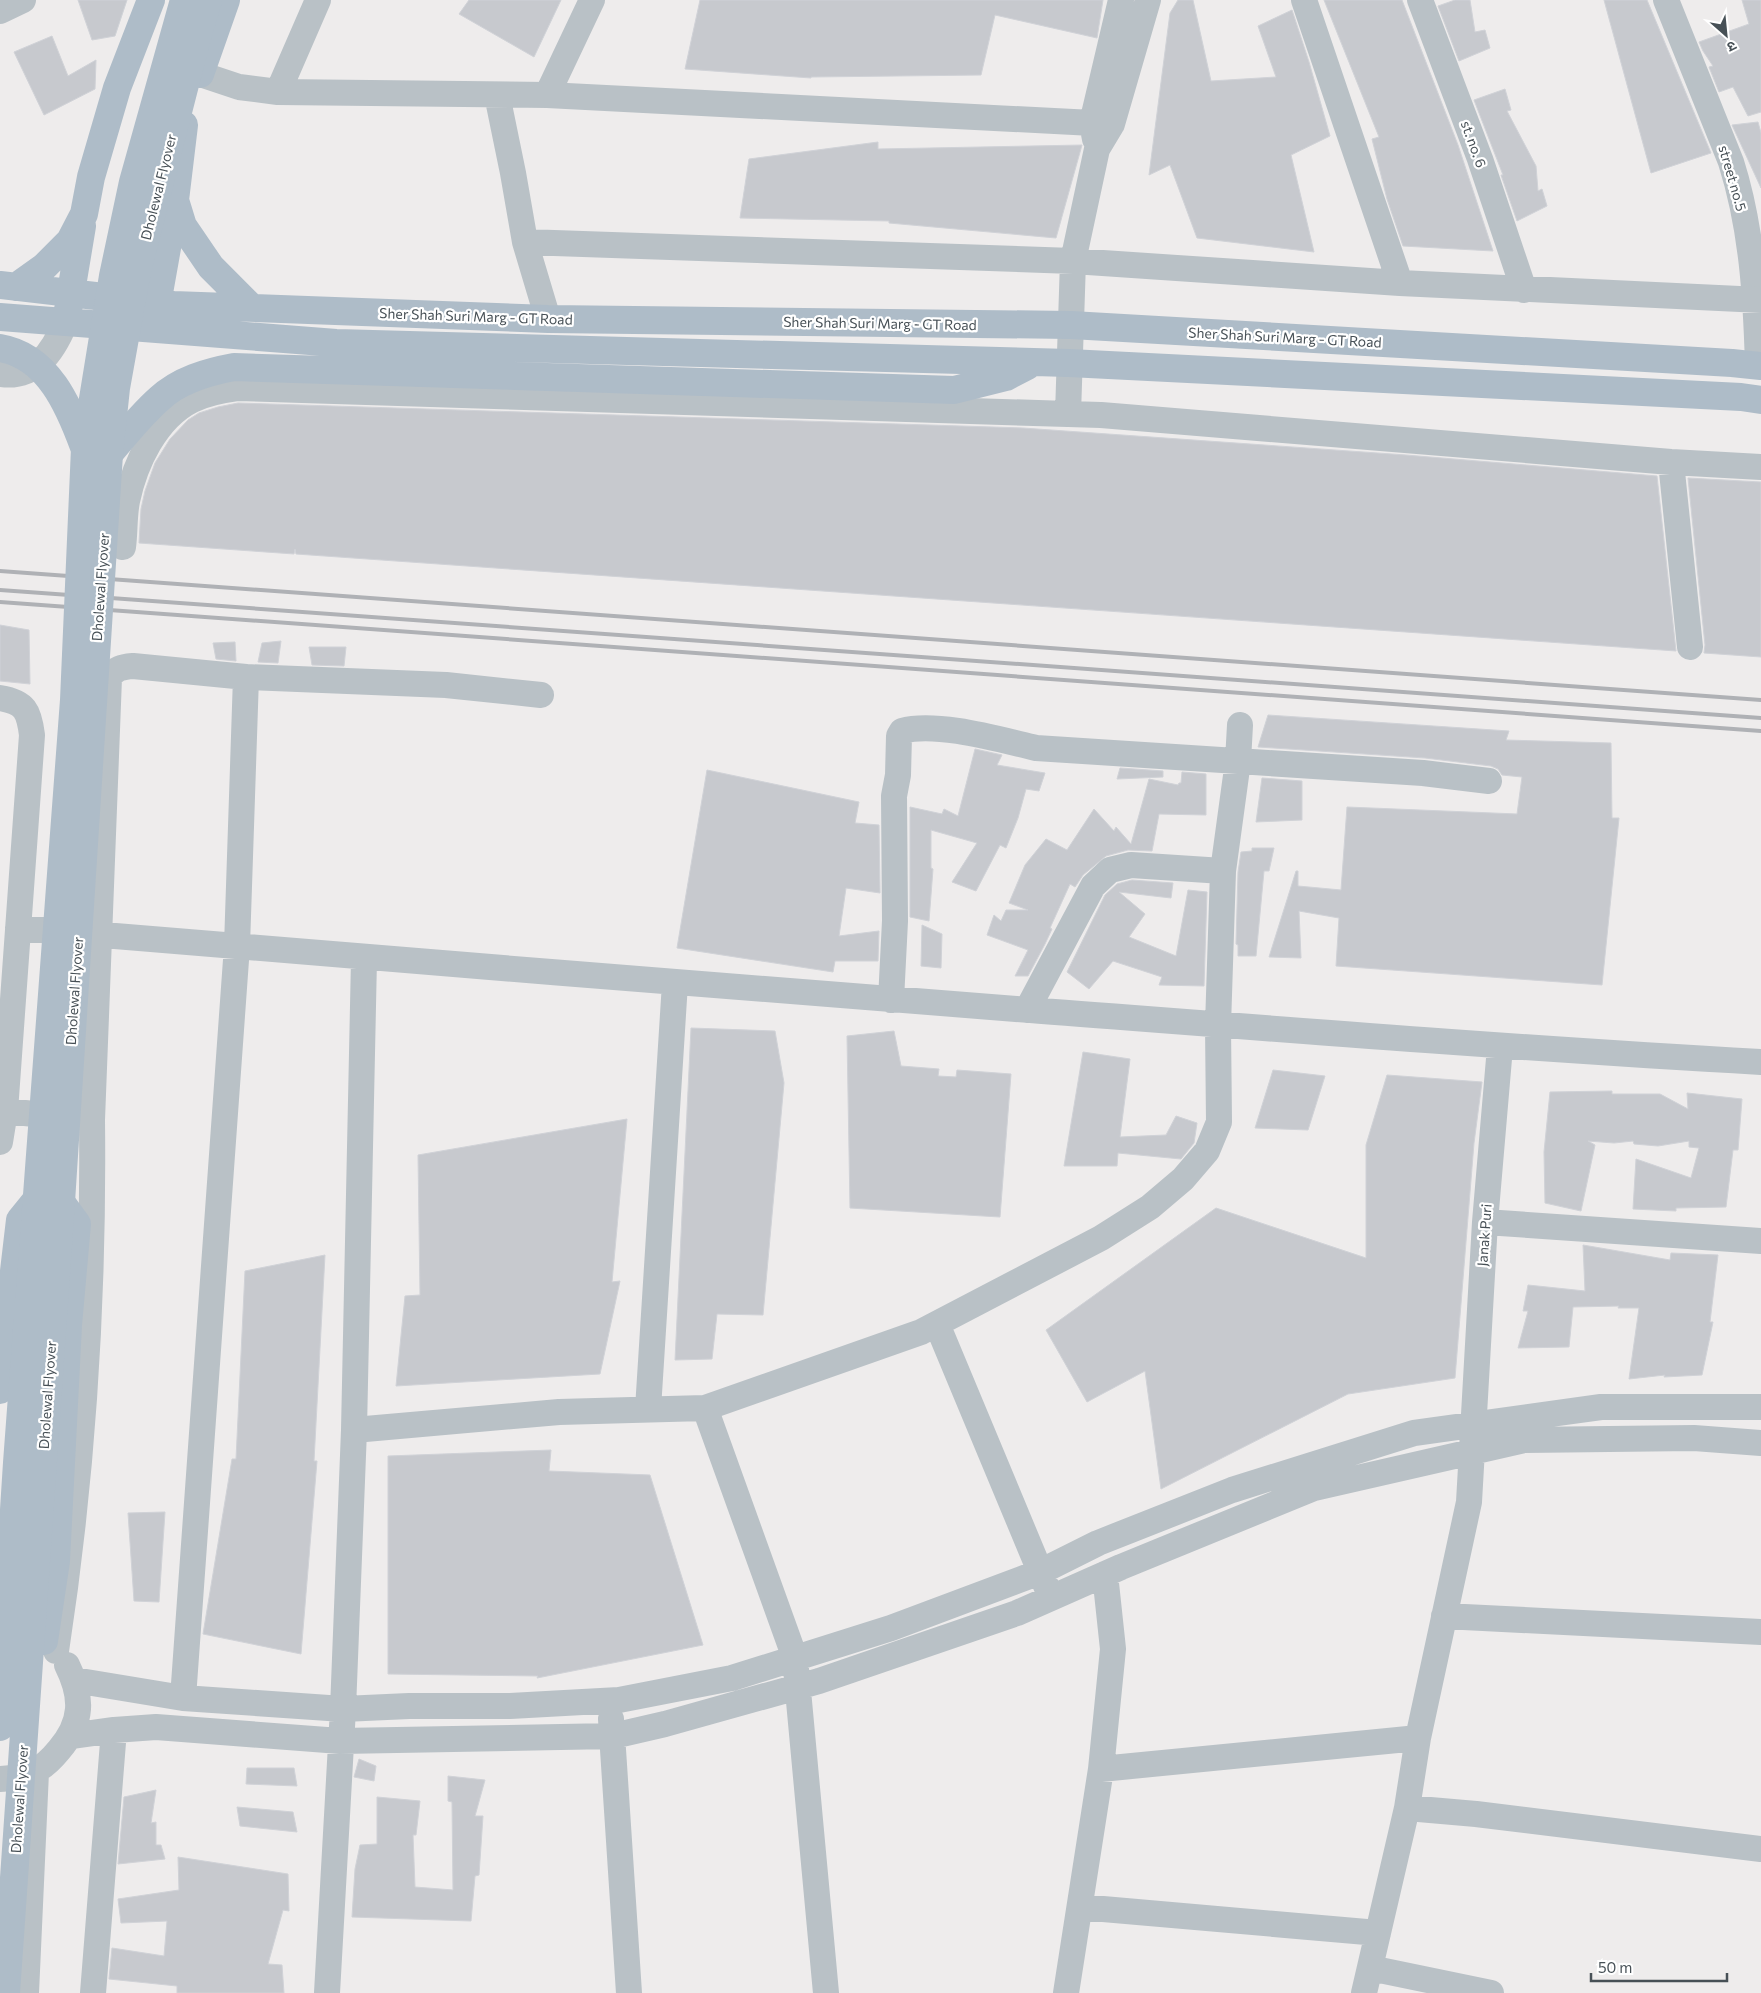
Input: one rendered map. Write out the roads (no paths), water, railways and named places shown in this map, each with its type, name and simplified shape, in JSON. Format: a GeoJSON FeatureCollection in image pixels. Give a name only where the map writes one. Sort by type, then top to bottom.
{"type":"FeatureCollection","features":[{"type":"Feature","properties":{"kind":"main road"},"geometry":{"type":"LineString","coordinates":[[65,323],[91,177],[117,88],[151,0]]}},
{"type":"Feature","properties":{"kind":"main road","name":"Dholewal Flyover"},"geometry":{"type":"LineString","coordinates":[[6,1993],[74,700],[112,276],[131,192],[184,0]]}},
{"type":"Feature","properties":{"kind":"main road","name":"Dholewal Flyover"},"geometry":{"type":"LineString","coordinates":[[97,451],[116,388],[137,271],[208,0]]}},
{"type":"Feature","properties":{"kind":"main road"},"geometry":{"type":"LineString","coordinates":[[152,330],[175,200],[183,128],[226,0]]}},
{"type":"Feature","properties":{"kind":"main road"},"geometry":{"type":"LineString","coordinates":[[175,200],[183,226],[211,267],[252,308]]}},
{"type":"Feature","properties":{"kind":"main road"},"geometry":{"type":"LineString","coordinates":[[8,286],[44,267],[70,241],[84,214]]}},
{"type":"Feature","properties":{"kind":"main road","name":"Sher Shah Suri Marg - GT Road"},"geometry":{"type":"LineString","coordinates":[[8,286],[156,303],[252,308],[548,319],[1071,325],[1722,362],[1760,366]]}},
{"type":"Feature","properties":{"kind":"main road"},"geometry":{"type":"LineString","coordinates":[[0,317],[336,343],[1069,363],[1761,400]]}},
{"type":"Feature","properties":{"kind":"main road"},"geometry":{"type":"LineString","coordinates":[[0,348],[10,350],[34,363],[54,385],[97,451],[160,398],[184,382],[209,372],[234,367],[270,366],[954,390],[1006,377],[1035,362]]}},
{"type":"Feature","properties":{"kind":"main road"},"geometry":{"type":"LineString","coordinates":[[0,1390],[20,1220],[49,1200],[77,1224],[68,1325],[50,1646]]}},
{"type":"Feature","properties":{"kind":"main road","name":"Dholewal Flyover"},"geometry":{"type":"LineString","coordinates":[[0,1727],[17,1464],[49,1200]]}},
{"type":"Feature","properties":{"kind":"street"},"geometry":{"type":"LineString","coordinates":[[0,11],[23,0]]}},
{"type":"Feature","properties":{"kind":"street"},"geometry":{"type":"LineString","coordinates":[[278,92],[318,0]]}},
{"type":"Feature","properties":{"kind":"street"},"geometry":{"type":"LineString","coordinates":[[547,95],[592,0]]}},
{"type":"Feature","properties":{"kind":"street"},"geometry":{"type":"LineString","coordinates":[[1068,414],[1073,261],[1102,123],[1122,0]]}},
{"type":"Feature","properties":{"kind":"street"},"geometry":{"type":"LineString","coordinates":[[1102,123],[1148,0]]}},
{"type":"Feature","properties":{"kind":"street"},"geometry":{"type":"LineString","coordinates":[[1304,0],[1400,283]]}},
{"type":"Feature","properties":{"kind":"street","name":"st. no. 6"},"geometry":{"type":"LineString","coordinates":[[1420,0],[1480,159],[1524,290]]}},
{"type":"Feature","properties":{"kind":"street","name":"street no.5"},"geometry":{"type":"LineString","coordinates":[[1666,0],[1736,176],[1749,239],[1758,300],[1760,366]]}},
{"type":"Feature","properties":{"kind":"street"},"geometry":{"type":"LineString","coordinates":[[200,74],[239,87],[278,92],[547,95],[1102,123]]}},
{"type":"Feature","properties":{"kind":"street"},"geometry":{"type":"LineString","coordinates":[[497,95],[525,242],[548,319]]}},
{"type":"Feature","properties":{"kind":"street"},"geometry":{"type":"LineString","coordinates":[[525,242],[1073,261],[1400,283],[1758,300]]}},
{"type":"Feature","properties":{"kind":"street"},"geometry":{"type":"LineString","coordinates":[[0,374],[9,376],[27,372],[44,361],[57,343],[65,323]]}},
{"type":"Feature","properties":{"kind":"street"},"geometry":{"type":"LineString","coordinates":[[123,547],[127,502],[136,467],[164,422],[193,399],[218,391],[237,388],[1111,416],[1671,462],[1761,467]]}},
{"type":"Feature","properties":{"kind":"street"},"geometry":{"type":"LineString","coordinates":[[1671,462],[1690,647]]}},
{"type":"Feature","properties":{"kind":"street"},"geometry":{"type":"LineString","coordinates":[[50,1646],[69,1567],[87,1376],[92,1120],[109,678],[112,672],[117,668],[133,666],[246,677],[446,685],[541,695]]}},
{"type":"Feature","properties":{"kind":"street"},"geometry":{"type":"LineString","coordinates":[[183,1698],[237,946],[246,677]]}},
{"type":"Feature","properties":{"kind":"street"},"geometry":{"type":"LineString","coordinates":[[0,698],[19,704],[26,710],[30,718],[32,735],[31,767],[0,1142]]}},
{"type":"Feature","properties":{"kind":"street"},"geometry":{"type":"LineString","coordinates":[[354,1430],[559,1412],[705,1408],[921,1332],[1101,1238],[1150,1207],[1183,1179],[1207,1151],[1219,1122],[1218,1026],[1223,871],[1238,761],[1240,724]]}},
{"type":"Feature","properties":{"kind":"street"},"geometry":{"type":"LineString","coordinates":[[892,1000],[895,920],[894,796],[898,775],[899,736],[902,731],[929,729],[973,732],[1036,748],[1423,773],[1489,782]]}},
{"type":"Feature","properties":{"kind":"street"},"geometry":{"type":"LineString","coordinates":[[1027,1010],[1093,886],[1110,870],[1131,865],[1223,871]]}},
{"type":"Feature","properties":{"kind":"street"},"geometry":{"type":"LineString","coordinates":[[18,928],[237,946],[364,959],[1218,1026],[1500,1047],[1761,1062]]}},
{"type":"Feature","properties":{"kind":"street"},"geometry":{"type":"LineString","coordinates":[[326,1993],[340,1741],[344,1709],[354,1430],[364,959]]}},
{"type":"Feature","properties":{"kind":"street"},"geometry":{"type":"LineString","coordinates":[[648,1410],[675,983]]}},
{"type":"Feature","properties":{"kind":"street","name":"Janak Puri"},"geometry":{"type":"LineString","coordinates":[[1364,1993],[1407,1808],[1418,1738],[1468,1502],[1485,1222],[1500,1047]]}},
{"type":"Feature","properties":{"kind":"street"},"geometry":{"type":"LineString","coordinates":[[3,1111],[92,1120]]}},
{"type":"Feature","properties":{"kind":"street"},"geometry":{"type":"LineString","coordinates":[[1485,1222],[1761,1241]]}},
{"type":"Feature","properties":{"kind":"street"},"geometry":{"type":"LineString","coordinates":[[937,1324],[1052,1598]]}},
{"type":"Feature","properties":{"kind":"street"},"geometry":{"type":"LineString","coordinates":[[74,1680],[183,1698],[344,1709],[409,1706],[510,1706],[609,1700],[732,1678],[891,1628],[1040,1572],[1098,1543],[1232,1490],[1414,1434],[1472,1424],[1601,1407],[1761,1407]]}},
{"type":"Feature","properties":{"kind":"street"},"geometry":{"type":"LineString","coordinates":[[705,1408],[794,1658],[826,1993]]}},
{"type":"Feature","properties":{"kind":"street"},"geometry":{"type":"LineString","coordinates":[[71,1736],[156,1727],[340,1741],[613,1736],[666,1724],[819,1681],[1016,1613],[1105,1574],[1314,1488],[1524,1440],[1694,1438],[1761,1443]]}},
{"type":"Feature","properties":{"kind":"street"},"geometry":{"type":"LineString","coordinates":[[1066,1993],[1101,1768],[1113,1649],[1105,1574]]}},
{"type":"Feature","properties":{"kind":"street"},"geometry":{"type":"LineString","coordinates":[[1444,1616],[1761,1632]]}},
{"type":"Feature","properties":{"kind":"street"},"geometry":{"type":"LineString","coordinates":[[0,1629],[23,1632],[50,1646],[67,1664],[74,1680],[78,1699],[77,1718],[71,1736],[55,1755],[36,1772],[16,1779],[0,1779]]}},
{"type":"Feature","properties":{"kind":"street"},"geometry":{"type":"LineString","coordinates":[[609,1700],[613,1736],[629,1993]]}},
{"type":"Feature","properties":{"kind":"street"},"geometry":{"type":"LineString","coordinates":[[93,1993],[114,1730]]}},
{"type":"Feature","properties":{"kind":"street"},"geometry":{"type":"LineString","coordinates":[[1101,1768],[1418,1738]]}},
{"type":"Feature","properties":{"kind":"street"},"geometry":{"type":"LineString","coordinates":[[26,1993],[36,1772]]}},
{"type":"Feature","properties":{"kind":"street"},"geometry":{"type":"LineString","coordinates":[[1407,1808],[1476,1814],[1761,1849]]}},
{"type":"Feature","properties":{"kind":"street"},"geometry":{"type":"LineString","coordinates":[[1080,1907],[1378,1933]]}},
{"type":"Feature","properties":{"kind":"street"},"geometry":{"type":"LineString","coordinates":[[1370,1968],[1491,1993]]}},
{"type":"Feature","properties":{"kind":"railway"},"geometry":{"type":"LineString","coordinates":[[0,571],[1761,700]]}},
{"type":"Feature","properties":{"kind":"railway"},"geometry":{"type":"LineString","coordinates":[[0,590],[1761,718]]}},
{"type":"Feature","properties":{"kind":"railway"},"geometry":{"type":"LineString","coordinates":[[0,602],[1761,731]]}}]}
